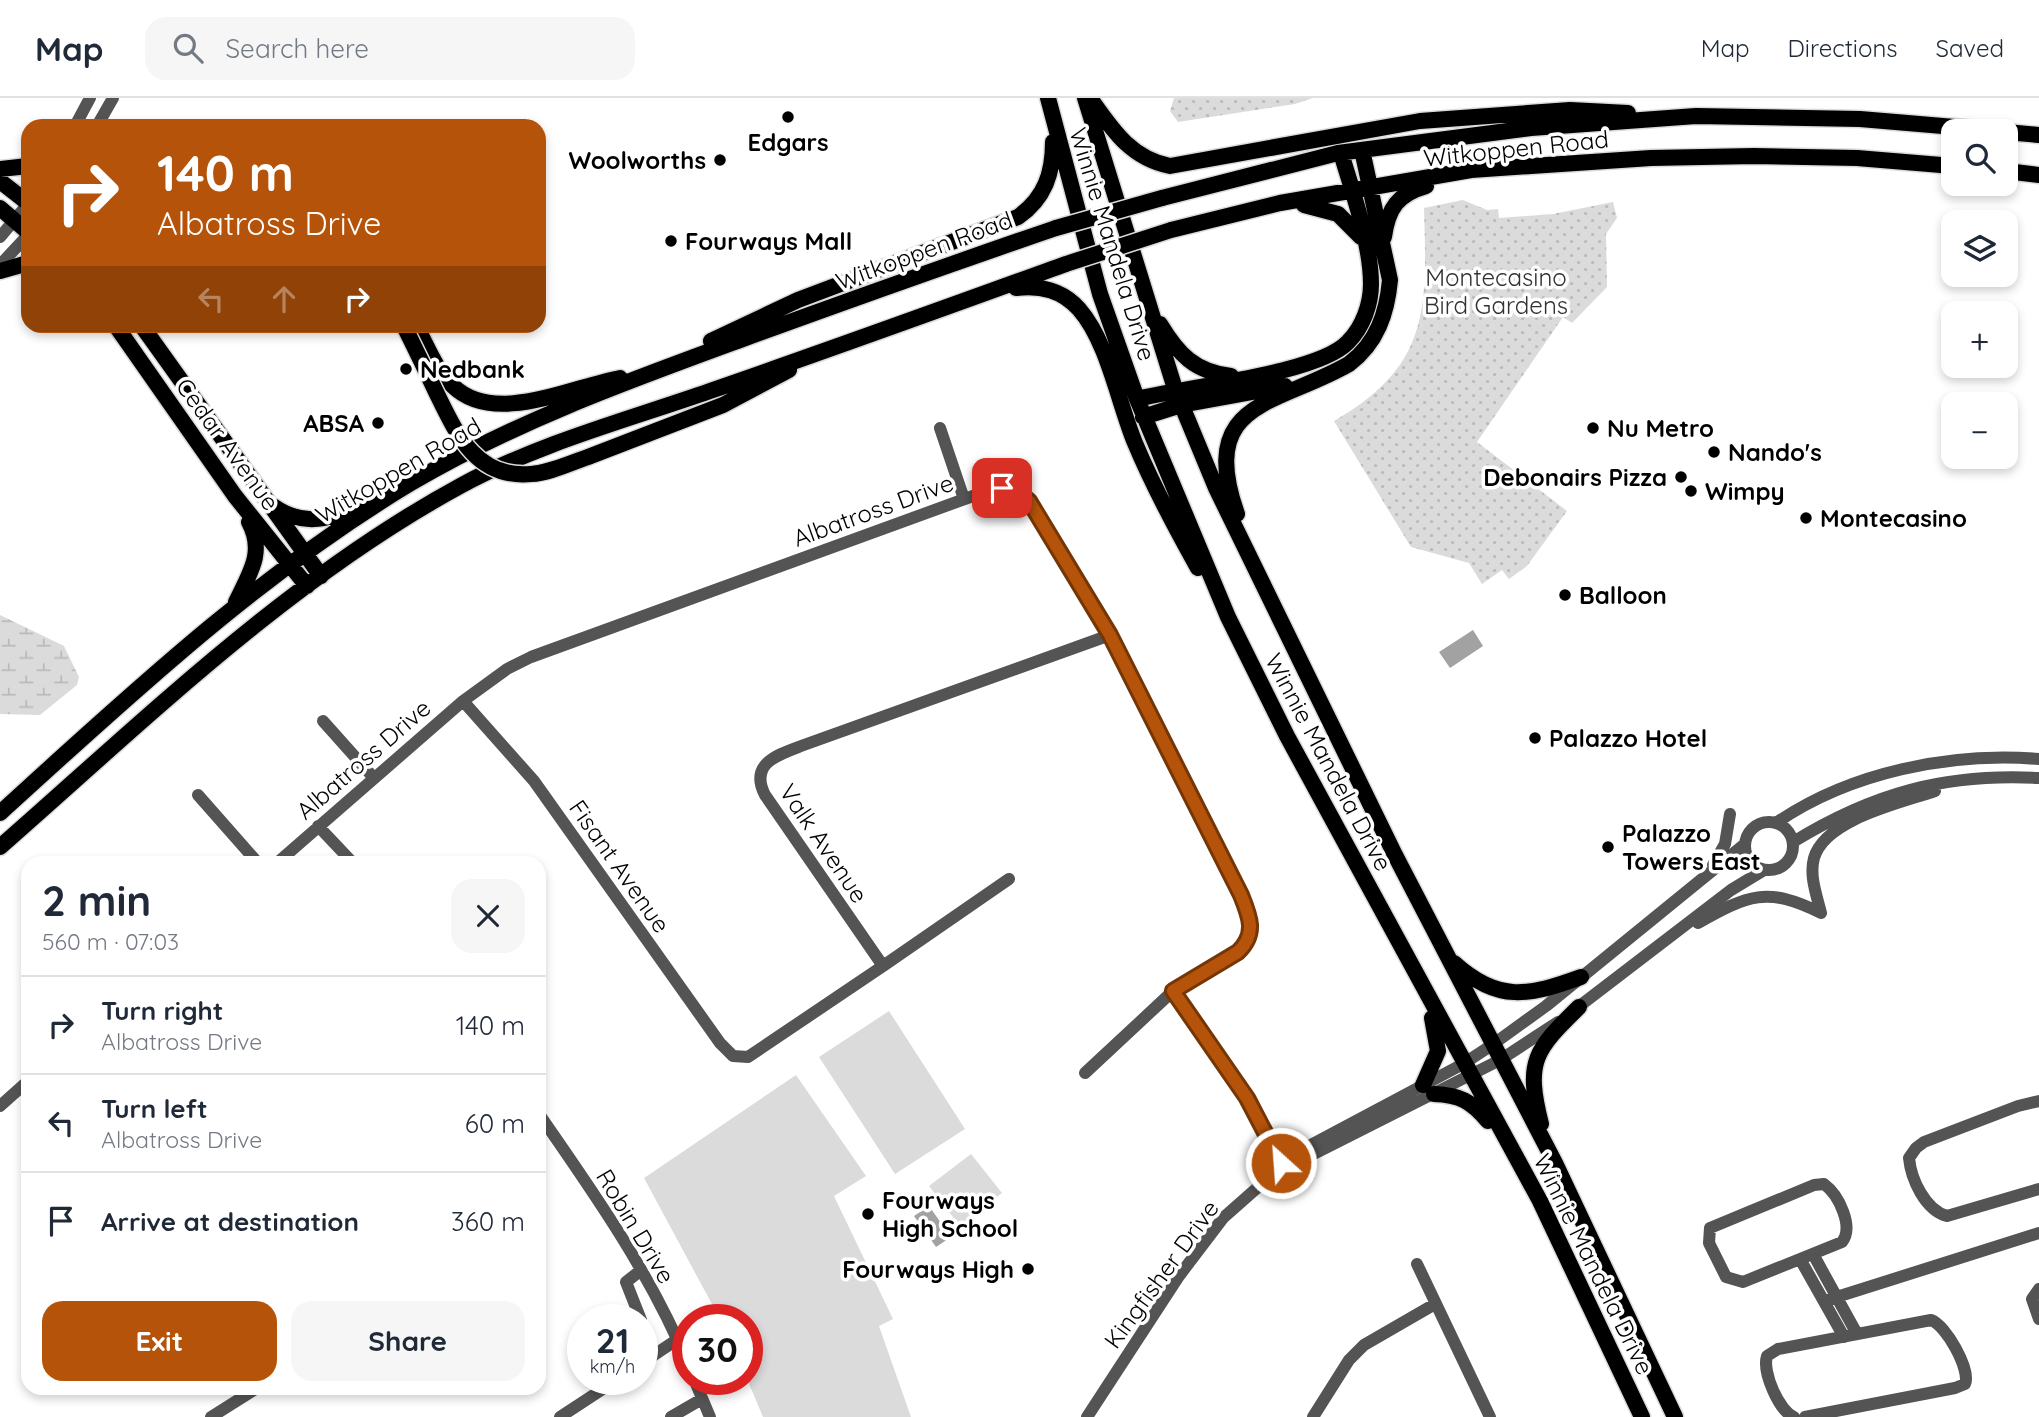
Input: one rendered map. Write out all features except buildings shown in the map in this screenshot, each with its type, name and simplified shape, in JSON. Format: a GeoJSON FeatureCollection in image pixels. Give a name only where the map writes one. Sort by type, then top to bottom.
{"type":"FeatureCollection","features":[{"type":"Feature","properties":{"kind":"main road","name":"Winnie Mandela Drive"},"geometry":{"type":"LineString","coordinates":[[1048,98],[1100,294],[1143,417],[1228,617],[1287,736],[1507,1140],[1642,1417]]}},
{"type":"Feature","properties":{"kind":"main road","name":"Winnie Mandela Drive"},"geometry":{"type":"LineString","coordinates":[[1087,98],[1175,389],[1267,598],[1492,1045],[1555,1163],[1675,1417]]}},
{"type":"Feature","properties":{"kind":"main road"},"geometry":{"type":"LineString","coordinates":[[1087,98],[1128,147],[1142,157],[1170,166],[1371,127],[1470,116],[1570,110],[1696,116]]}},
{"type":"Feature","properties":{"kind":"main road","name":"Witkoppen Road"},"geometry":{"type":"LineString","coordinates":[[0,813],[162,666],[233,607],[303,552],[412,482],[530,424],[673,364],[1056,228],[1340,153],[1531,128],[1696,116],[1860,119],[1941,126]]}},
{"type":"Feature","properties":{"kind":"main road"},"geometry":{"type":"LineString","coordinates":[[673,364],[712,341],[798,300],[1018,217],[1033,205],[1049,180],[1054,127]]}},
{"type":"Feature","properties":{"kind":"main road","name":"Witkoppen Road"},"geometry":{"type":"LineString","coordinates":[[2018,133],[2039,135]]}},
{"type":"Feature","properties":{"kind":"main road"},"geometry":{"type":"LineString","coordinates":[[1267,598],[1229,487],[1226,453],[1236,426],[1249,412],[1308,382],[1335,372],[1360,356],[1380,326],[1388,301],[1390,280],[1362,150]]}},
{"type":"Feature","properties":{"kind":"main road"},"geometry":{"type":"LineString","coordinates":[[1137,400],[1175,389],[1244,378],[1314,362],[1348,342],[1362,321],[1369,302],[1371,283],[1364,242],[1340,153]]}},
{"type":"Feature","properties":{"kind":"main road","name":"Witkoppen Road"},"geometry":{"type":"LineString","coordinates":[[0,847],[177,692],[307,586],[460,486],[506,463],[1066,264],[1171,230],[1280,203],[1369,190],[1471,170],[1651,158],[1754,156],[1857,158],[1941,165]]}},
{"type":"Feature","properties":{"kind":"main road"},"geometry":{"type":"LineString","coordinates":[[0,169],[21,167]]}},
{"type":"Feature","properties":{"kind":"main road"},"geometry":{"type":"LineString","coordinates":[[1383,246],[1387,219],[1397,201],[1414,190],[1471,170]]}},
{"type":"Feature","properties":{"kind":"main road"},"geometry":{"type":"LineString","coordinates":[[2018,172],[2039,175]]}},
{"type":"Feature","properties":{"kind":"main road"},"geometry":{"type":"LineString","coordinates":[[0,181],[21,198]]}},
{"type":"Feature","properties":{"kind":"main road"},"geometry":{"type":"LineString","coordinates":[[1280,203],[1317,206],[1338,214],[1364,242]]}},
{"type":"Feature","properties":{"kind":"main road"},"geometry":{"type":"LineString","coordinates":[[0,208],[21,226]]}},
{"type":"Feature","properties":{"kind":"main road"},"geometry":{"type":"LineString","coordinates":[[0,271],[21,265]]}},
{"type":"Feature","properties":{"kind":"main road"},"geometry":{"type":"LineString","coordinates":[[963,301],[1035,286],[1055,291],[1080,310],[1096,337],[1135,441],[1162,502],[1218,605],[1228,617]]}},
{"type":"Feature","properties":{"kind":"main road"},"geometry":{"type":"LineString","coordinates":[[1147,302],[1184,358],[1213,374],[1244,378]]}},
{"type":"Feature","properties":{"kind":"main road","name":"Cedar Avenue"},"geometry":{"type":"LineString","coordinates":[[121,333],[235,496],[307,586]]}},
{"type":"Feature","properties":{"kind":"main road","name":"Cedar Avenue"},"geometry":{"type":"LineString","coordinates":[[147,333],[321,576]]}},
{"type":"Feature","properties":{"kind":"main road"},"geometry":{"type":"LineString","coordinates":[[407,333],[458,436],[478,459],[497,471],[518,475],[539,473],[588,457],[750,393],[777,379],[802,360]]}},
{"type":"Feature","properties":{"kind":"main road"},"geometry":{"type":"LineString","coordinates":[[420,333],[447,380],[473,399],[511,404],[644,376]]}},
{"type":"Feature","properties":{"kind":"main road"},"geometry":{"type":"LineString","coordinates":[[1143,417],[1181,405],[1308,382]]}},
{"type":"Feature","properties":{"kind":"main road"},"geometry":{"type":"LineString","coordinates":[[265,500],[284,514],[320,520],[412,482]]}},
{"type":"Feature","properties":{"kind":"main road"},"geometry":{"type":"LineString","coordinates":[[233,607],[256,561],[257,546],[253,529],[235,496]]}},
{"type":"Feature","properties":{"kind":"main road"},"geometry":{"type":"LineString","coordinates":[[1447,956],[1475,980],[1510,994],[1546,990],[1581,976]]}},
{"type":"Feature","properties":{"kind":"main road"},"geometry":{"type":"LineString","coordinates":[[1424,990],[1438,1051],[1428,1089],[1468,1100],[1507,1140]]}},
{"type":"Feature","properties":{"kind":"main road"},"geometry":{"type":"LineString","coordinates":[[1555,1163],[1542,1128],[1532,1079],[1540,1051],[1550,1035],[1578,1007]]}},
{"type":"Feature","properties":{"kind":"street"},"geometry":{"type":"LineString","coordinates":[[79,119],[90,98]]}},
{"type":"Feature","properties":{"kind":"street"},"geometry":{"type":"LineString","coordinates":[[101,119],[113,98]]}},
{"type":"Feature","properties":{"kind":"street"},"geometry":{"type":"LineString","coordinates":[[0,237],[21,212]]}},
{"type":"Feature","properties":{"kind":"street"},"geometry":{"type":"LineString","coordinates":[[0,265],[21,241]]}},
{"type":"Feature","properties":{"kind":"street"},"geometry":{"type":"LineString","coordinates":[[940,428],[964,499]]}},
{"type":"Feature","properties":{"kind":"street","name":"Albatross Drive"},"geometry":{"type":"LineString","coordinates":[[285,856],[463,701],[507,669],[531,657],[964,499],[1002,488],[1015,489],[1029,501],[1110,635],[1251,919],[1247,943],[1238,952],[1173,991],[1085,1073]]}},
{"type":"Feature","properties":{"kind":"street","name":"Valk Avenue"},"geometry":{"type":"LineString","coordinates":[[883,966],[765,795],[760,778],[765,764],[773,757],[801,746],[1110,635]]}},
{"type":"Feature","properties":{"kind":"street","name":"Fisant Avenue"},"geometry":{"type":"LineString","coordinates":[[463,701],[534,781],[730,1054],[740,1057],[755,1054],[883,966]]}},
{"type":"Feature","properties":{"kind":"street"},"geometry":{"type":"LineString","coordinates":[[323,721],[373,777]]}},
{"type":"Feature","properties":{"kind":"street"},"geometry":{"type":"LineString","coordinates":[[1776,823],[1813,802],[1867,779],[1918,766],[1984,758],[2039,759]]}},
{"type":"Feature","properties":{"kind":"street"},"geometry":{"type":"LineString","coordinates":[[1466,1069],[1500,1060],[1578,1007],[1731,890],[1764,870],[1780,868],[1786,863],[1793,842],[1868,802],[1923,786],[2039,778]]}},
{"type":"Feature","properties":{"kind":"street"},"geometry":{"type":"LineString","coordinates":[[1668,938],[1746,899],[1767,895],[1783,897],[1821,913],[1815,892],[1814,859],[1828,835],[1879,810],[1961,782]]}},
{"type":"Feature","properties":{"kind":"street"},"geometry":{"type":"LineString","coordinates":[[198,795],[252,856]]}},
{"type":"Feature","properties":{"kind":"street"},"geometry":{"type":"LineString","coordinates":[[1697,884],[1720,855],[1728,835],[1730,814]]}},
{"type":"Feature","properties":{"kind":"street"},"geometry":{"type":"LineString","coordinates":[[1466,1069],[1492,1045],[1745,844],[1753,827],[1764,822],[1776,823],[1788,832],[1793,842]]}},
{"type":"Feature","properties":{"kind":"street"},"geometry":{"type":"LineString","coordinates":[[318,826],[346,856]]}},
{"type":"Feature","properties":{"kind":"street"},"geometry":{"type":"LineString","coordinates":[[1745,844],[1748,858],[1764,870]]}},
{"type":"Feature","properties":{"kind":"street"},"geometry":{"type":"LineString","coordinates":[[883,966],[1009,880]]}},
{"type":"Feature","properties":{"kind":"street"},"geometry":{"type":"LineString","coordinates":[[1173,991],[1288,1161]]}},
{"type":"Feature","properties":{"kind":"street","name":"Kingfisher Drive"},"geometry":{"type":"LineString","coordinates":[[1087,1417],[1174,1284],[1223,1218],[1288,1161],[1466,1069]]}},
{"type":"Feature","properties":{"kind":"street"},"geometry":{"type":"LineString","coordinates":[[0,1106],[21,1087]]}},
{"type":"Feature","properties":{"kind":"street"},"geometry":{"type":"LineString","coordinates":[[2039,1101],[2018,1106],[1924,1142],[1909,1158],[1913,1174],[1928,1205],[1947,1216],[2039,1189]]}},
{"type":"Feature","properties":{"kind":"street","name":"Robin Drive"},"geometry":{"type":"LineString","coordinates":[[546,1124],[596,1195],[672,1328]]}},
{"type":"Feature","properties":{"kind":"street"},"geometry":{"type":"LineString","coordinates":[[1824,1184],[1842,1209],[1847,1233],[1842,1242],[1812,1254],[1743,1282],[1732,1280],[1727,1277],[1713,1252],[1708,1231],[1723,1220],[1814,1185],[1824,1184]]}},
{"type":"Feature","properties":{"kind":"street"},"geometry":{"type":"LineString","coordinates":[[1830,1298],[2039,1233]]}},
{"type":"Feature","properties":{"kind":"street"},"geometry":{"type":"LineString","coordinates":[[1812,1254],[1844,1337]]}},
{"type":"Feature","properties":{"kind":"street"},"geometry":{"type":"LineString","coordinates":[[1800,1259],[1857,1334]]}},
{"type":"Feature","properties":{"kind":"street"},"geometry":{"type":"LineString","coordinates":[[1417,1264],[1490,1417]]}},
{"type":"Feature","properties":{"kind":"street"},"geometry":{"type":"LineString","coordinates":[[635,1304],[626,1282],[640,1270]]}},
{"type":"Feature","properties":{"kind":"street"},"geometry":{"type":"LineString","coordinates":[[2039,1289],[2032,1299],[2039,1319]]}},
{"type":"Feature","properties":{"kind":"street"},"geometry":{"type":"LineString","coordinates":[[1313,1417],[1349,1360],[1364,1345],[1436,1304]]}},
{"type":"Feature","properties":{"kind":"street"},"geometry":{"type":"LineString","coordinates":[[1794,1417],[1784,1410],[1766,1368],[1767,1356],[1778,1349],[1924,1321],[1936,1322],[1945,1330],[1967,1379],[1955,1388],[1805,1417]]}},
{"type":"Feature","properties":{"kind":"street"},"geometry":{"type":"LineString","coordinates":[[211,1417],[246,1395]]}},
{"type":"Feature","properties":{"kind":"street"},"geometry":{"type":"LineString","coordinates":[[560,1417],[594,1395]]}},
{"type":"Feature","properties":{"kind":"street"},"geometry":{"type":"LineString","coordinates":[[700,1395],[710,1417]]}},
{"type":"Feature","properties":{"kind":"street"},"geometry":{"type":"LineString","coordinates":[[671,1417],[702,1399]]}},
{"type":"Feature","properties":{"kind":"green space"},"geometry":{"type":"Polygon","coordinates":[[[1174,98],[1313,98],[1295,104],[1178,122],[1170,111],[1174,98]]]}},
{"type":"Feature","properties":{"kind":"green space","name":"Montecasino Bird Gardens"},"geometry":{"type":"Polygon","coordinates":[[[1463,200],[1487,210],[1498,209],[1499,218],[1553,214],[1613,202],[1617,218],[1606,234],[1607,287],[1572,323],[1563,317],[1477,442],[1567,511],[1527,566],[1509,579],[1502,570],[1482,584],[1469,563],[1411,547],[1334,421],[1366,400],[1389,379],[1405,356],[1416,332],[1425,276],[1424,208],[1463,200]]]}},
{"type":"Feature","properties":{"kind":"green space"},"geometry":{"type":"Polygon","coordinates":[[[0,615],[64,646],[79,677],[77,685],[40,715],[0,714],[0,615]]]}},
{"type":"Feature","properties":{"kind":"green space"},"geometry":{"type":"Polygon","coordinates":[[[889,1011],[965,1129],[895,1174],[819,1057],[889,1011]]]}},
{"type":"Feature","properties":{"kind":"green space"},"geometry":{"type":"Polygon","coordinates":[[[796,1075],[866,1176],[834,1196],[893,1319],[879,1326],[911,1417],[763,1417],[754,1395],[763,1395],[763,1304],[712,1304],[644,1178],[796,1075]]]}},
{"type":"Feature","properties":{"kind":"green space"},"geometry":{"type":"Polygon","coordinates":[[[971,1154],[1002,1193],[960,1226],[929,1186],[971,1154]]]}},
{"type":"Feature","properties":{"kind":"shaded area"},"geometry":{"type":"Polygon","coordinates":[[[1473,630],[1483,646],[1450,668],[1439,652],[1473,630]]]}},
{"type":"Feature","properties":{"kind":"shaded area"},"geometry":{"type":"Polygon","coordinates":[[[929,1206],[951,1237],[936,1247],[914,1216],[929,1206]]]}},
{"type":"Feature","properties":{"kind":"place","name":"Edgars"},"geometry":{"type":"Point","coordinates":[788,117]}},
{"type":"Feature","properties":{"kind":"place","name":"Woolworths"},"geometry":{"type":"Point","coordinates":[720,160]}},
{"type":"Feature","properties":{"kind":"place","name":"Fourways Mall"},"geometry":{"type":"Point","coordinates":[671,241]}},
{"type":"Feature","properties":{"kind":"place","name":"Nedbank"},"geometry":{"type":"Point","coordinates":[406,369]}},
{"type":"Feature","properties":{"kind":"place","name":"ABSA"},"geometry":{"type":"Point","coordinates":[378,423]}},
{"type":"Feature","properties":{"kind":"place","name":"Nu Metro"},"geometry":{"type":"Point","coordinates":[1593,428]}},
{"type":"Feature","properties":{"kind":"place","name":"Nando's"},"geometry":{"type":"Point","coordinates":[1714,452]}},
{"type":"Feature","properties":{"kind":"place","name":"Debonairs Pizza"},"geometry":{"type":"Point","coordinates":[1681,477]}},
{"type":"Feature","properties":{"kind":"place","name":"Wimpy"},"geometry":{"type":"Point","coordinates":[1691,491]}},
{"type":"Feature","properties":{"kind":"place","name":"Montecasino"},"geometry":{"type":"Point","coordinates":[1806,518]}},
{"type":"Feature","properties":{"kind":"place","name":"Balloon"},"geometry":{"type":"Point","coordinates":[1565,595]}},
{"type":"Feature","properties":{"kind":"place","name":"Palazzo Hotel"},"geometry":{"type":"Point","coordinates":[1535,738]}},
{"type":"Feature","properties":{"kind":"place","name":"Palazzo Towers East"},"geometry":{"type":"Point","coordinates":[1608,847]}},
{"type":"Feature","properties":{"kind":"place","name":"Fourways High School"},"geometry":{"type":"Point","coordinates":[868,1214]}},
{"type":"Feature","properties":{"kind":"place","name":"Fourways High"},"geometry":{"type":"Point","coordinates":[1028,1269]}},
{"type":"Feature","properties":{"kind":"route"},"geometry":{"type":"LineString","coordinates":[[1002,488],[1015,489],[1029,501],[1110,635],[1251,919],[1247,943],[1238,952],[1173,991],[1247,1098],[1281,1163]]}}]}
